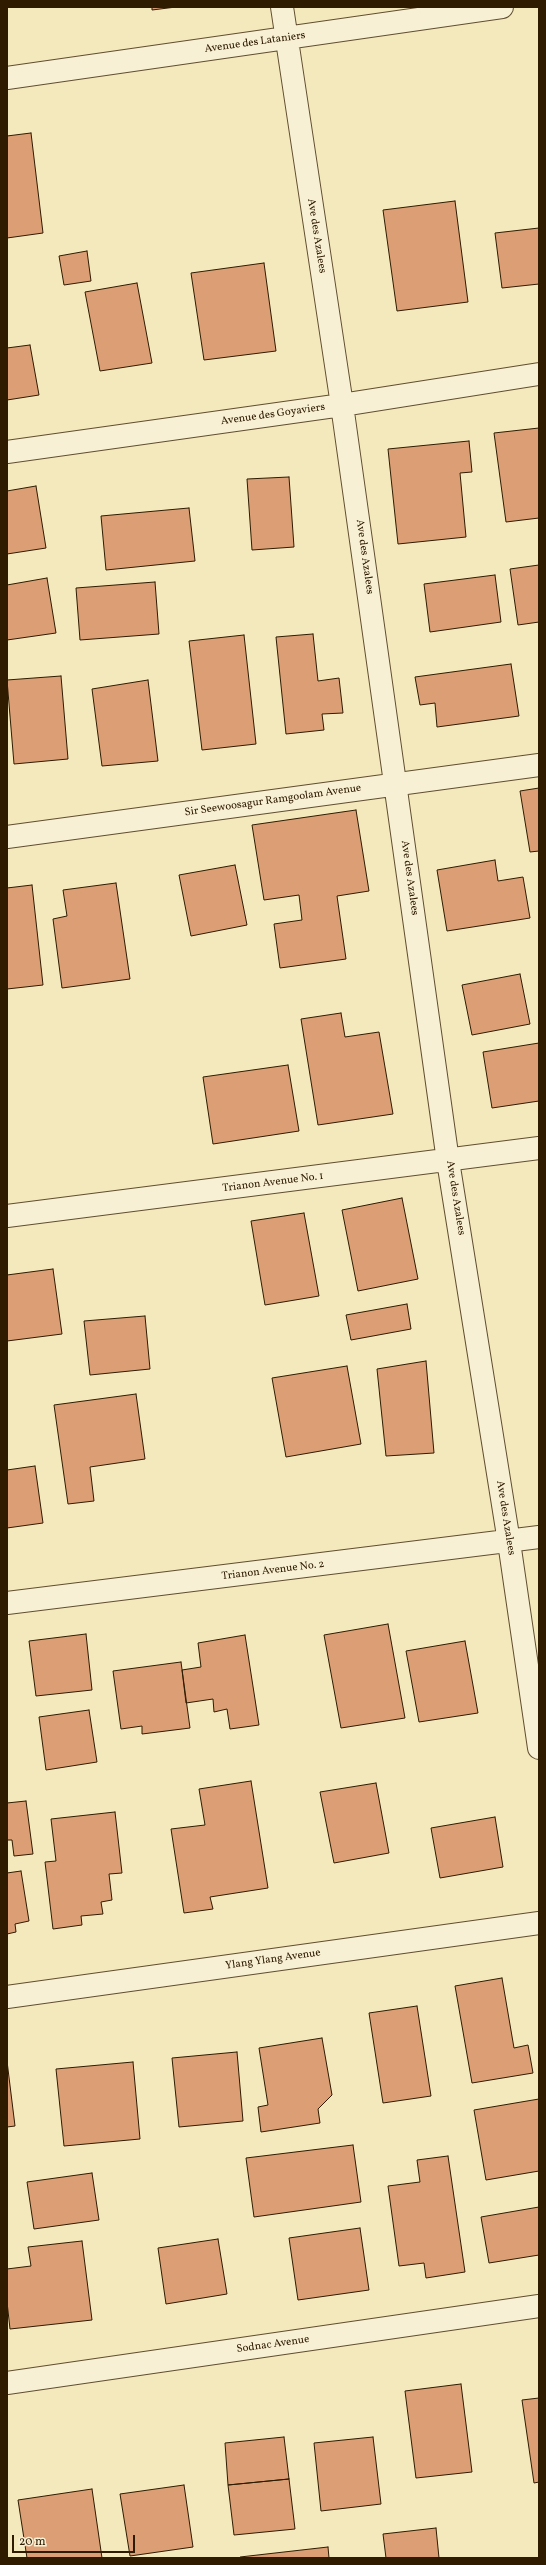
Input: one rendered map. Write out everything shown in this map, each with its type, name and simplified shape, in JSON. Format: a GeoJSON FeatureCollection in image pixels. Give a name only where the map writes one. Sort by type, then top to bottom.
{"type":"FeatureCollection","features":[{"type":"Feature","properties":{"kind":"street","name":"Ave des Azalees"},"geometry":{"type":"LineString","coordinates":[[282,7],[342,405],[448,1161],[509,1542],[539,1748]]}},
{"type":"Feature","properties":{"kind":"street","name":"Avenue des Lataniers"},"geometry":{"type":"LineString","coordinates":[[7,78],[502,7]]}},
{"type":"Feature","properties":{"kind":"street","name":"Avenue des Goyaviers"},"geometry":{"type":"LineString","coordinates":[[7,452],[342,405],[539,374]]}},
{"type":"Feature","properties":{"kind":"street","name":"Sir Seewoosagur Ramgoolam Avenue"},"geometry":{"type":"LineString","coordinates":[[7,837],[539,765]]}},
{"type":"Feature","properties":{"kind":"street","name":"Trianon Avenue No. 1"},"geometry":{"type":"LineString","coordinates":[[7,1216],[448,1161],[539,1148]]}},
{"type":"Feature","properties":{"kind":"street","name":"Trianon Avenue No. 2"},"geometry":{"type":"LineString","coordinates":[[7,1603],[509,1542],[539,1537]]}},
{"type":"Feature","properties":{"kind":"street","name":"Ylang Ylang Avenue"},"geometry":{"type":"LineString","coordinates":[[7,1997],[539,1923]]}},
{"type":"Feature","properties":{"kind":"street","name":"Sodnac Avenue"},"geometry":{"type":"LineString","coordinates":[[7,2383],[539,2306]]}},
{"type":"Feature","properties":{"kind":"building"},"geometry":{"type":"Polygon","coordinates":[[[152,7],[176,7],[152,10],[152,7]]]}},
{"type":"Feature","properties":{"kind":"building"},"geometry":{"type":"Polygon","coordinates":[[[31,133],[43,233],[7,238],[7,136],[31,133]]]}},
{"type":"Feature","properties":{"kind":"building"},"geometry":{"type":"Polygon","coordinates":[[[455,201],[468,302],[397,311],[383,210],[455,201]]]}},
{"type":"Feature","properties":{"kind":"building"},"geometry":{"type":"Polygon","coordinates":[[[539,228],[539,284],[502,288],[495,233],[539,228]]]}},
{"type":"Feature","properties":{"kind":"building"},"geometry":{"type":"Polygon","coordinates":[[[87,251],[91,281],[64,285],[59,256],[87,251]]]}},
{"type":"Feature","properties":{"kind":"building"},"geometry":{"type":"Polygon","coordinates":[[[264,263],[276,351],[204,360],[191,273],[264,263]]]}},
{"type":"Feature","properties":{"kind":"building"},"geometry":{"type":"Polygon","coordinates":[[[137,283],[152,363],[100,371],[85,292],[137,283]]]}},
{"type":"Feature","properties":{"kind":"building"},"geometry":{"type":"Polygon","coordinates":[[[30,345],[39,395],[7,400],[7,348],[30,345]]]}},
{"type":"Feature","properties":{"kind":"building"},"geometry":{"type":"Polygon","coordinates":[[[539,428],[539,518],[506,522],[494,433],[539,428]]]}},
{"type":"Feature","properties":{"kind":"building"},"geometry":{"type":"Polygon","coordinates":[[[469,441],[472,472],[460,473],[466,537],[398,544],[388,449],[469,441]]]}},
{"type":"Feature","properties":{"kind":"building"},"geometry":{"type":"Polygon","coordinates":[[[289,477],[294,547],[252,550],[247,479],[289,477]]]}},
{"type":"Feature","properties":{"kind":"building"},"geometry":{"type":"Polygon","coordinates":[[[36,486],[46,548],[7,554],[7,491],[36,486]]]}},
{"type":"Feature","properties":{"kind":"building"},"geometry":{"type":"Polygon","coordinates":[[[189,508],[195,561],[106,570],[101,516],[189,508]]]}},
{"type":"Feature","properties":{"kind":"building"},"geometry":{"type":"Polygon","coordinates":[[[539,565],[539,622],[518,625],[510,569],[539,565]]]}},
{"type":"Feature","properties":{"kind":"building"},"geometry":{"type":"Polygon","coordinates":[[[495,575],[501,622],[430,632],[424,584],[495,575]]]}},
{"type":"Feature","properties":{"kind":"building"},"geometry":{"type":"Polygon","coordinates":[[[47,578],[56,633],[7,640],[7,585],[47,578]]]}},
{"type":"Feature","properties":{"kind":"building"},"geometry":{"type":"Polygon","coordinates":[[[155,582],[159,634],[80,640],[76,588],[155,582]]]}},
{"type":"Feature","properties":{"kind":"building"},"geometry":{"type":"Polygon","coordinates":[[[313,634],[318,681],[339,678],[343,713],[322,714],[324,730],[286,734],[276,637],[313,634]]]}},
{"type":"Feature","properties":{"kind":"building"},"geometry":{"type":"Polygon","coordinates":[[[244,635],[256,744],[202,750],[189,641],[244,635]]]}},
{"type":"Feature","properties":{"kind":"building"},"geometry":{"type":"Polygon","coordinates":[[[511,664],[519,716],[437,727],[435,703],[420,705],[415,677],[511,664]]]}},
{"type":"Feature","properties":{"kind":"building"},"geometry":{"type":"Polygon","coordinates":[[[61,676],[68,759],[14,764],[7,680],[61,676]]]}},
{"type":"Feature","properties":{"kind":"building"},"geometry":{"type":"Polygon","coordinates":[[[148,680],[158,761],[102,766],[92,689],[148,680]]]}},
{"type":"Feature","properties":{"kind":"building"},"geometry":{"type":"Polygon","coordinates":[[[539,788],[539,851],[530,852],[520,791],[539,788]]]}},
{"type":"Feature","properties":{"kind":"building"},"geometry":{"type":"Polygon","coordinates":[[[356,810],[369,891],[337,896],[346,959],[280,968],[274,924],[302,920],[299,895],[264,900],[252,825],[356,810]]]}},
{"type":"Feature","properties":{"kind":"building"},"geometry":{"type":"Polygon","coordinates":[[[495,860],[498,881],[523,877],[530,918],[447,931],[437,870],[495,860]]]}},
{"type":"Feature","properties":{"kind":"building"},"geometry":{"type":"Polygon","coordinates":[[[235,865],[247,925],[191,936],[179,875],[235,865]]]}},
{"type":"Feature","properties":{"kind":"building"},"geometry":{"type":"Polygon","coordinates":[[[116,883],[130,979],[62,988],[53,919],[67,916],[63,890],[116,883]]]}},
{"type":"Feature","properties":{"kind":"building"},"geometry":{"type":"Polygon","coordinates":[[[32,885],[43,985],[7,989],[7,888],[32,885]]]}},
{"type":"Feature","properties":{"kind":"building"},"geometry":{"type":"Polygon","coordinates":[[[520,974],[530,1024],[472,1035],[462,985],[520,974]]]}},
{"type":"Feature","properties":{"kind":"building"},"geometry":{"type":"Polygon","coordinates":[[[341,1013],[345,1037],[379,1032],[393,1114],[318,1125],[301,1019],[341,1013]]]}},
{"type":"Feature","properties":{"kind":"building"},"geometry":{"type":"Polygon","coordinates":[[[539,1043],[539,1101],[492,1108],[483,1052],[539,1043]]]}},
{"type":"Feature","properties":{"kind":"building"},"geometry":{"type":"Polygon","coordinates":[[[288,1065],[299,1131],[213,1144],[203,1077],[288,1065]]]}},
{"type":"Feature","properties":{"kind":"building"},"geometry":{"type":"Polygon","coordinates":[[[402,1198],[418,1279],[358,1291],[342,1210],[402,1198]]]}},
{"type":"Feature","properties":{"kind":"building"},"geometry":{"type":"Polygon","coordinates":[[[304,1213],[319,1296],[265,1305],[251,1221],[304,1213]]]}},
{"type":"Feature","properties":{"kind":"building"},"geometry":{"type":"Polygon","coordinates":[[[53,1269],[62,1334],[7,1341],[7,1275],[53,1269]]]}},
{"type":"Feature","properties":{"kind":"building"},"geometry":{"type":"Polygon","coordinates":[[[407,1304],[411,1329],[351,1340],[346,1315],[407,1304]]]}},
{"type":"Feature","properties":{"kind":"building"},"geometry":{"type":"Polygon","coordinates":[[[145,1316],[150,1369],[90,1375],[84,1321],[145,1316]]]}},
{"type":"Feature","properties":{"kind":"building"},"geometry":{"type":"Polygon","coordinates":[[[426,1361],[434,1453],[386,1456],[377,1369],[426,1361]]]}},
{"type":"Feature","properties":{"kind":"building"},"geometry":{"type":"Polygon","coordinates":[[[347,1366],[361,1444],[286,1457],[272,1378],[347,1366]]]}},
{"type":"Feature","properties":{"kind":"building"},"geometry":{"type":"Polygon","coordinates":[[[136,1394],[145,1459],[90,1467],[94,1501],[68,1504],[54,1405],[136,1394]]]}},
{"type":"Feature","properties":{"kind":"building"},"geometry":{"type":"Polygon","coordinates":[[[35,1466],[43,1523],[7,1528],[7,1470],[35,1466]]]}},
{"type":"Feature","properties":{"kind":"building"},"geometry":{"type":"Polygon","coordinates":[[[388,1624],[405,1718],[341,1728],[324,1635],[388,1624]]]}},
{"type":"Feature","properties":{"kind":"building"},"geometry":{"type":"Polygon","coordinates":[[[86,1634],[92,1690],[36,1696],[29,1641],[86,1634]]]}},
{"type":"Feature","properties":{"kind":"building"},"geometry":{"type":"Polygon","coordinates":[[[245,1635],[259,1725],[230,1729],[227,1709],[214,1712],[213,1699],[186,1703],[182,1670],[201,1667],[198,1643],[245,1635]]]}},
{"type":"Feature","properties":{"kind":"building"},"geometry":{"type":"Polygon","coordinates":[[[465,1641],[478,1713],[419,1722],[406,1651],[465,1641]]]}},
{"type":"Feature","properties":{"kind":"building"},"geometry":{"type":"Polygon","coordinates":[[[181,1662],[190,1728],[142,1734],[142,1726],[121,1729],[113,1671],[181,1662]]]}},
{"type":"Feature","properties":{"kind":"building"},"geometry":{"type":"Polygon","coordinates":[[[89,1710],[97,1762],[46,1770],[39,1717],[89,1710]]]}},
{"type":"Feature","properties":{"kind":"building"},"geometry":{"type":"Polygon","coordinates":[[[251,1781],[268,1888],[210,1897],[213,1909],[184,1913],[171,1829],[205,1825],[199,1789],[251,1781]]]}},
{"type":"Feature","properties":{"kind":"building"},"geometry":{"type":"Polygon","coordinates":[[[376,1783],[389,1853],[334,1863],[320,1792],[376,1783]]]}},
{"type":"Feature","properties":{"kind":"building"},"geometry":{"type":"Polygon","coordinates":[[[26,1801],[33,1854],[14,1856],[12,1840],[7,1840],[7,1803],[26,1801]]]}},
{"type":"Feature","properties":{"kind":"building"},"geometry":{"type":"Polygon","coordinates":[[[115,1812],[122,1873],[109,1874],[112,1900],[101,1902],[103,1914],[81,1916],[82,1925],[53,1929],[45,1862],[56,1861],[51,1819],[115,1812]]]}},
{"type":"Feature","properties":{"kind":"building"},"geometry":{"type":"Polygon","coordinates":[[[495,1817],[503,1867],[440,1878],[431,1828],[495,1817]]]}},
{"type":"Feature","properties":{"kind":"building"},"geometry":{"type":"Polygon","coordinates":[[[21,1871],[29,1921],[15,1924],[16,1932],[7,1934],[7,1873],[21,1871]]]}},
{"type":"Feature","properties":{"kind":"building"},"geometry":{"type":"Polygon","coordinates":[[[502,1978],[514,2048],[528,2045],[533,2073],[472,2083],[455,1986],[502,1978]]]}},
{"type":"Feature","properties":{"kind":"building"},"geometry":{"type":"Polygon","coordinates":[[[417,2006],[431,2096],[383,2103],[369,2013],[417,2006]]]}},
{"type":"Feature","properties":{"kind":"building"},"geometry":{"type":"Polygon","coordinates":[[[322,2038],[332,2095],[318,2109],[320,2123],[261,2132],[258,2107],[268,2105],[259,2048],[322,2038]]]}},
{"type":"Feature","properties":{"kind":"building"},"geometry":{"type":"Polygon","coordinates":[[[237,2052],[243,2121],[179,2127],[172,2058],[237,2052]]]}},
{"type":"Feature","properties":{"kind":"building"},"geometry":{"type":"Polygon","coordinates":[[[7,2061],[15,2126],[7,2127],[7,2061]]]}},
{"type":"Feature","properties":{"kind":"building"},"geometry":{"type":"Polygon","coordinates":[[[133,2062],[140,2139],[64,2146],[56,2069],[133,2062]]]}},
{"type":"Feature","properties":{"kind":"building"},"geometry":{"type":"Polygon","coordinates":[[[539,2099],[539,2171],[486,2180],[474,2110],[539,2099]]]}},
{"type":"Feature","properties":{"kind":"building"},"geometry":{"type":"Polygon","coordinates":[[[353,2145],[361,2202],[254,2217],[246,2158],[353,2145]]]}},
{"type":"Feature","properties":{"kind":"building"},"geometry":{"type":"Polygon","coordinates":[[[448,2156],[465,2272],[426,2278],[424,2263],[399,2266],[388,2186],[420,2182],[417,2160],[448,2156]]]}},
{"type":"Feature","properties":{"kind":"building"},"geometry":{"type":"Polygon","coordinates":[[[92,2173],[99,2220],[34,2229],[27,2182],[92,2173]]]}},
{"type":"Feature","properties":{"kind":"building"},"geometry":{"type":"Polygon","coordinates":[[[539,2207],[539,2255],[489,2263],[481,2217],[539,2207]]]}},
{"type":"Feature","properties":{"kind":"building"},"geometry":{"type":"Polygon","coordinates":[[[360,2228],[369,2290],[298,2300],[289,2238],[360,2228]]]}},
{"type":"Feature","properties":{"kind":"building"},"geometry":{"type":"Polygon","coordinates":[[[218,2239],[227,2294],[166,2304],[158,2248],[218,2239]]]}},
{"type":"Feature","properties":{"kind":"building"},"geometry":{"type":"Polygon","coordinates":[[[82,2241],[92,2320],[10,2329],[7,2302],[7,2269],[31,2266],[28,2247],[82,2241]]]}},
{"type":"Feature","properties":{"kind":"building"},"geometry":{"type":"Polygon","coordinates":[[[461,2384],[472,2472],[416,2478],[405,2391],[461,2384]]]}},
{"type":"Feature","properties":{"kind":"building"},"geometry":{"type":"Polygon","coordinates":[[[539,2398],[539,2482],[534,2483],[522,2400],[539,2398]]]}},
{"type":"Feature","properties":{"kind":"building"},"geometry":{"type":"Polygon","coordinates":[[[284,2437],[289,2479],[228,2485],[225,2443],[284,2437]]]}},
{"type":"Feature","properties":{"kind":"building"},"geometry":{"type":"Polygon","coordinates":[[[373,2437],[381,2504],[321,2511],[314,2443],[373,2437]]]}},
{"type":"Feature","properties":{"kind":"building"},"geometry":{"type":"Polygon","coordinates":[[[289,2479],[295,2529],[234,2535],[228,2485],[289,2479]]]}},
{"type":"Feature","properties":{"kind":"building"},"geometry":{"type":"Polygon","coordinates":[[[184,2485],[193,2547],[130,2556],[120,2494],[184,2485]]]}},
{"type":"Feature","properties":{"kind":"building"},"geometry":{"type":"Polygon","coordinates":[[[92,2489],[102,2558],[27,2558],[18,2500],[92,2489]]]}},
{"type":"Feature","properties":{"kind":"building"},"geometry":{"type":"Polygon","coordinates":[[[436,2528],[439,2558],[386,2558],[383,2534],[436,2528]]]}},
{"type":"Feature","properties":{"kind":"building"},"geometry":{"type":"Polygon","coordinates":[[[328,2547],[329,2558],[240,2558],[240,2557],[328,2547]]]}}]}
